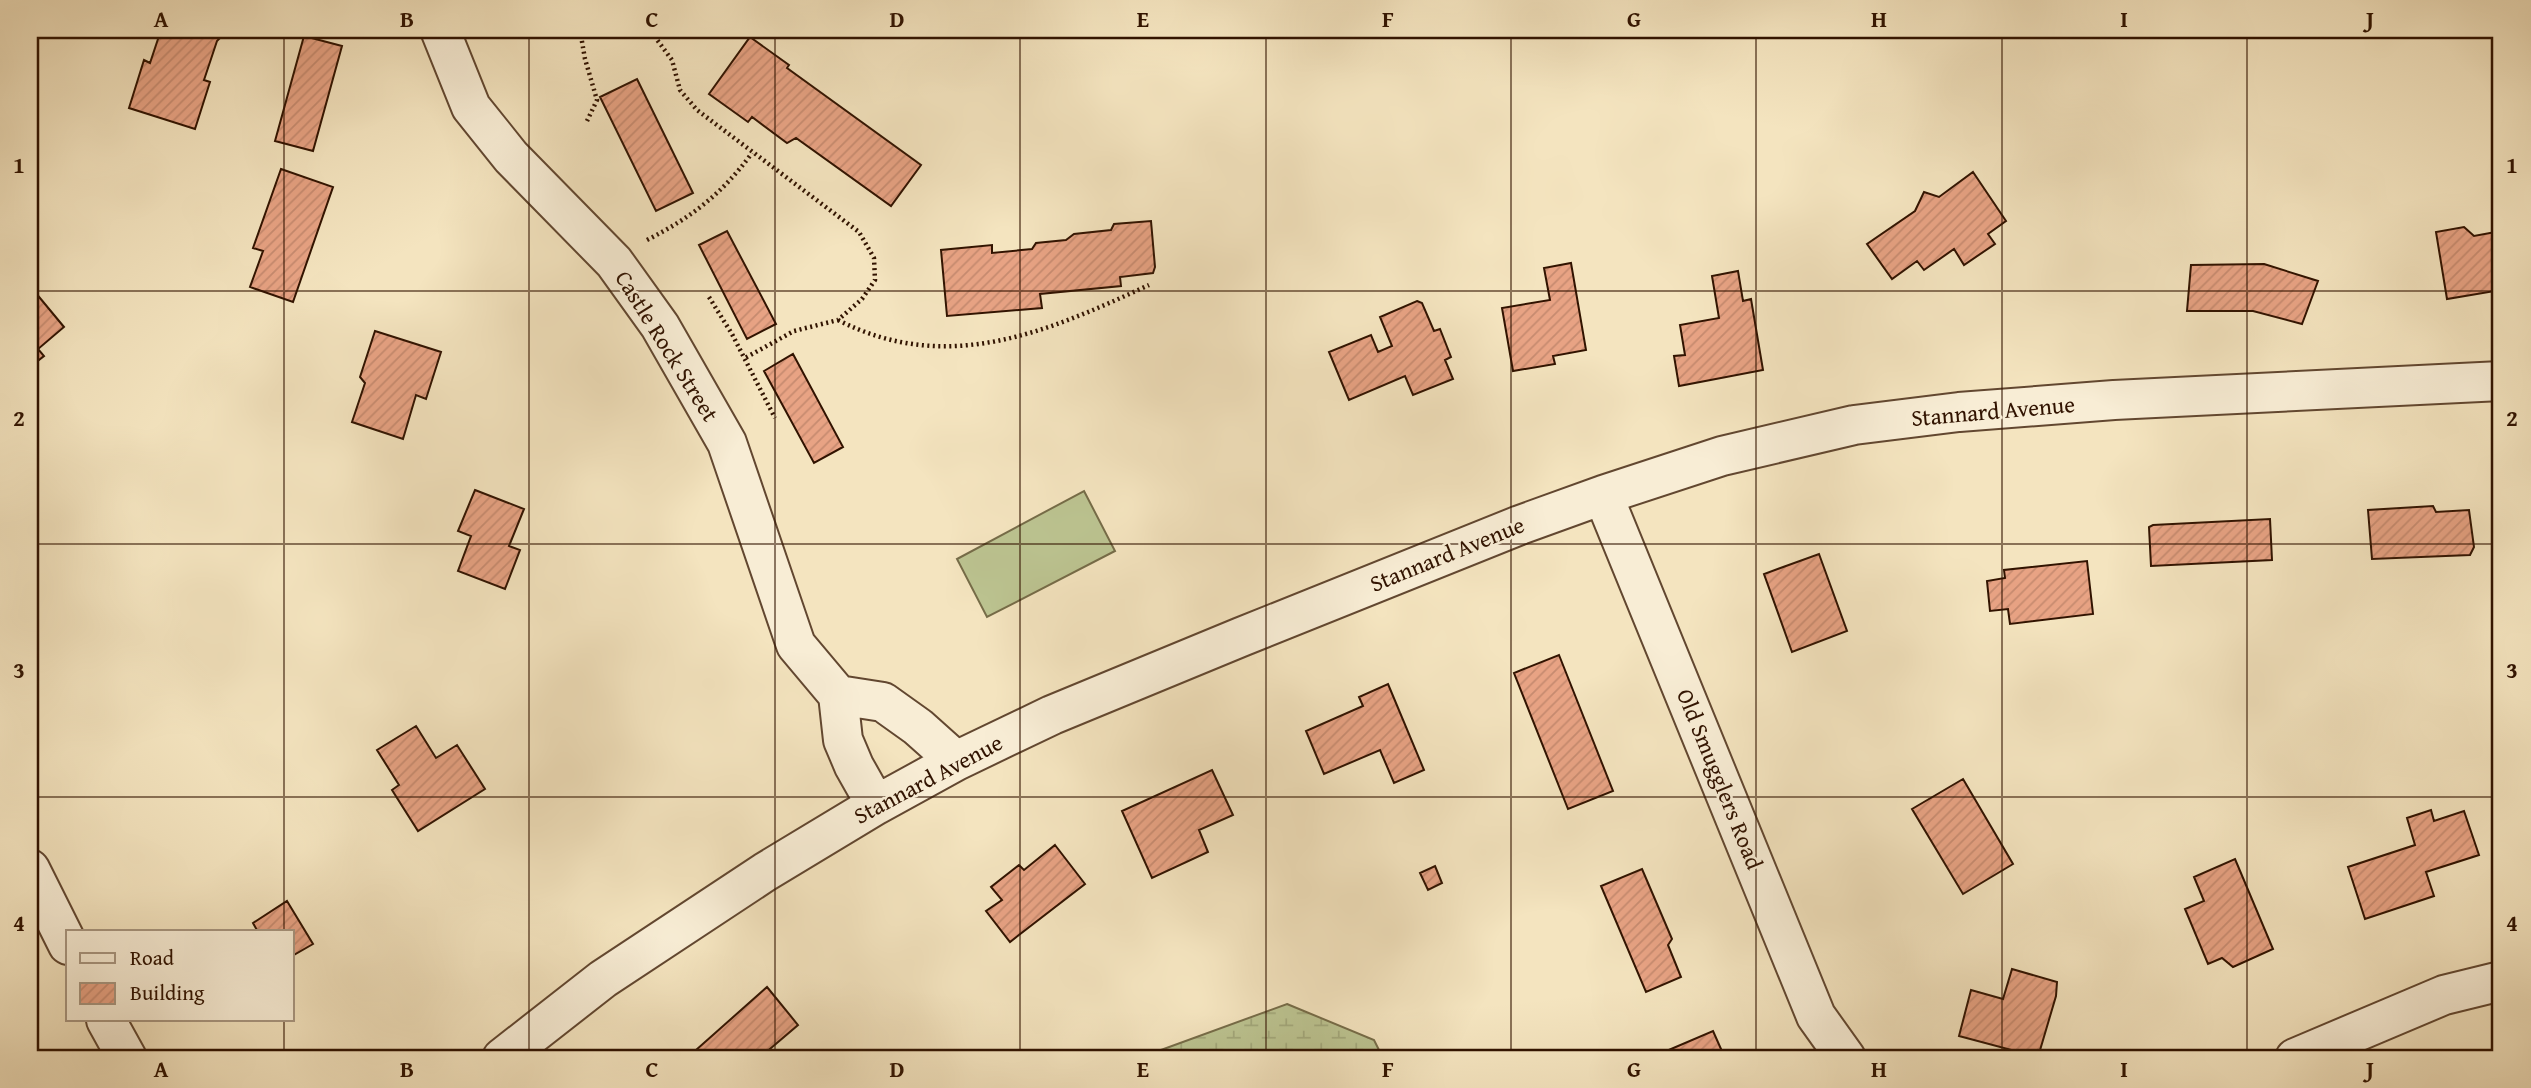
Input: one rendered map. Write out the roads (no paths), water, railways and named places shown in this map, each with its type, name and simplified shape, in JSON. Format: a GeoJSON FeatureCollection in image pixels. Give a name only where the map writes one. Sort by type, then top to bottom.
{"type":"FeatureCollection","features":[{"type":"Feature","properties":{"kind":"street","name":"Castle Rock Street"},"geometry":{"type":"LineString","coordinates":[[439,30],[471,107],[512,157],[614,262],[660,326],[727,443],[796,645],[838,695]]}},
{"type":"Feature","properties":{"kind":"street","name":"Stannard Avenue"},"geometry":{"type":"LineString","coordinates":[[502,1058],[603,979],[765,872],[876,805],[956,761],[1052,716],[1216,648],[1507,530],[1604,495],[1722,456],[1854,425],[1959,412],[2114,400],[2501,381]]}},
{"type":"Feature","properties":{"kind":"street","name":"Old Smugglers Road"},"geometry":{"type":"LineString","coordinates":[[1604,495],[1816,1016],[1846,1058]]}},
{"type":"Feature","properties":{"kind":"street"},"geometry":{"type":"LineString","coordinates":[[876,805],[843,740],[838,695],[883,702],[918,727],[956,761]]}},
{"type":"Feature","properties":{"kind":"street"},"geometry":{"type":"LineString","coordinates":[[30,869],[66,941]]}},
{"type":"Feature","properties":{"kind":"street"},"geometry":{"type":"LineString","coordinates":[[2295,1058],[2444,995],[2501,981]]}},
{"type":"Feature","properties":{"kind":"street"},"geometry":{"type":"LineString","coordinates":[[107,1021],[127,1058]]}}]}
